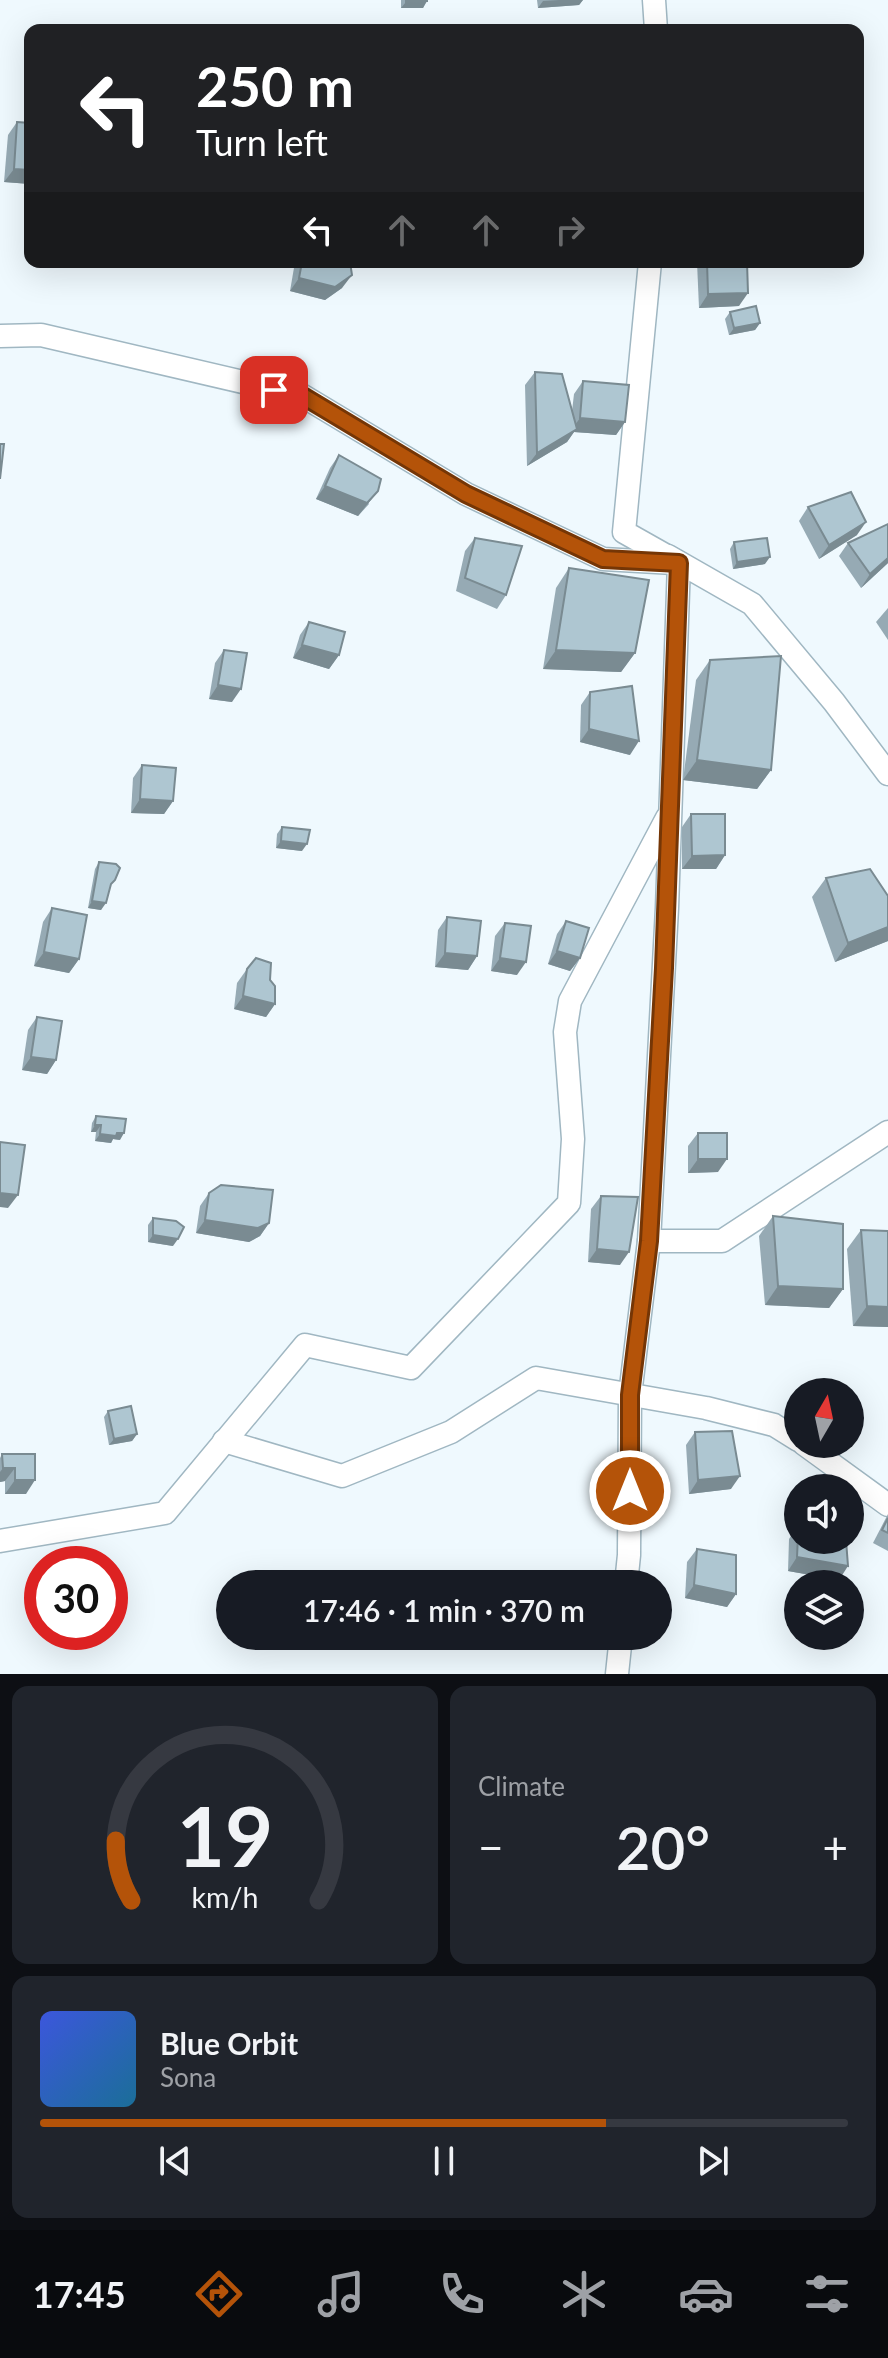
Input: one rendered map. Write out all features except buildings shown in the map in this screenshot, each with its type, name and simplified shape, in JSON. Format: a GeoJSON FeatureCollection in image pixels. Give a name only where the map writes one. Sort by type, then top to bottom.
{"type":"FeatureCollection","features":[{"type":"Feature","properties":{"kind":"street"},"geometry":{"type":"LineString","coordinates":[[654,0],[656,24]]}},
{"type":"Feature","properties":{"kind":"street"},"geometry":{"type":"LineString","coordinates":[[624,532],[649,268]]}},
{"type":"Feature","properties":{"kind":"street"},"geometry":{"type":"LineString","coordinates":[[0,336],[41,335],[303,396],[466,494],[603,559],[679,563]]}},
{"type":"Feature","properties":{"kind":"street"},"geometry":{"type":"LineString","coordinates":[[624,532],[679,563]]}},
{"type":"Feature","properties":{"kind":"street"},"geometry":{"type":"LineString","coordinates":[[624,532],[752,604],[834,702],[888,774]]}},
{"type":"Feature","properties":{"kind":"street"},"geometry":{"type":"LineString","coordinates":[[627,1570],[630,1395],[649,1241],[667,908],[679,563]]}},
{"type":"Feature","properties":{"kind":"street"},"geometry":{"type":"LineString","coordinates":[[0,1541],[165,1513],[305,1345],[411,1368],[569,1203],[573,1139],[565,1032],[570,1001],[669,814]]}},
{"type":"Feature","properties":{"kind":"street"},"geometry":{"type":"LineString","coordinates":[[649,1241],[722,1241],[888,1132]]}},
{"type":"Feature","properties":{"kind":"street"},"geometry":{"type":"LineString","coordinates":[[224,1441],[342,1476],[451,1432],[536,1378],[706,1408],[774,1425],[784,1431]]}},
{"type":"Feature","properties":{"kind":"street"},"geometry":{"type":"LineString","coordinates":[[823,1458],[888,1505]]}},
{"type":"Feature","properties":{"kind":"street"},"geometry":{"type":"LineString","coordinates":[[617,1674],[620,1650]]}},
{"type":"Feature","properties":{"kind":"route"},"geometry":{"type":"LineString","coordinates":[[274,390],[303,396],[466,494],[603,559],[679,563],[664,968],[649,1241],[630,1395],[630,1491]]}}]}
